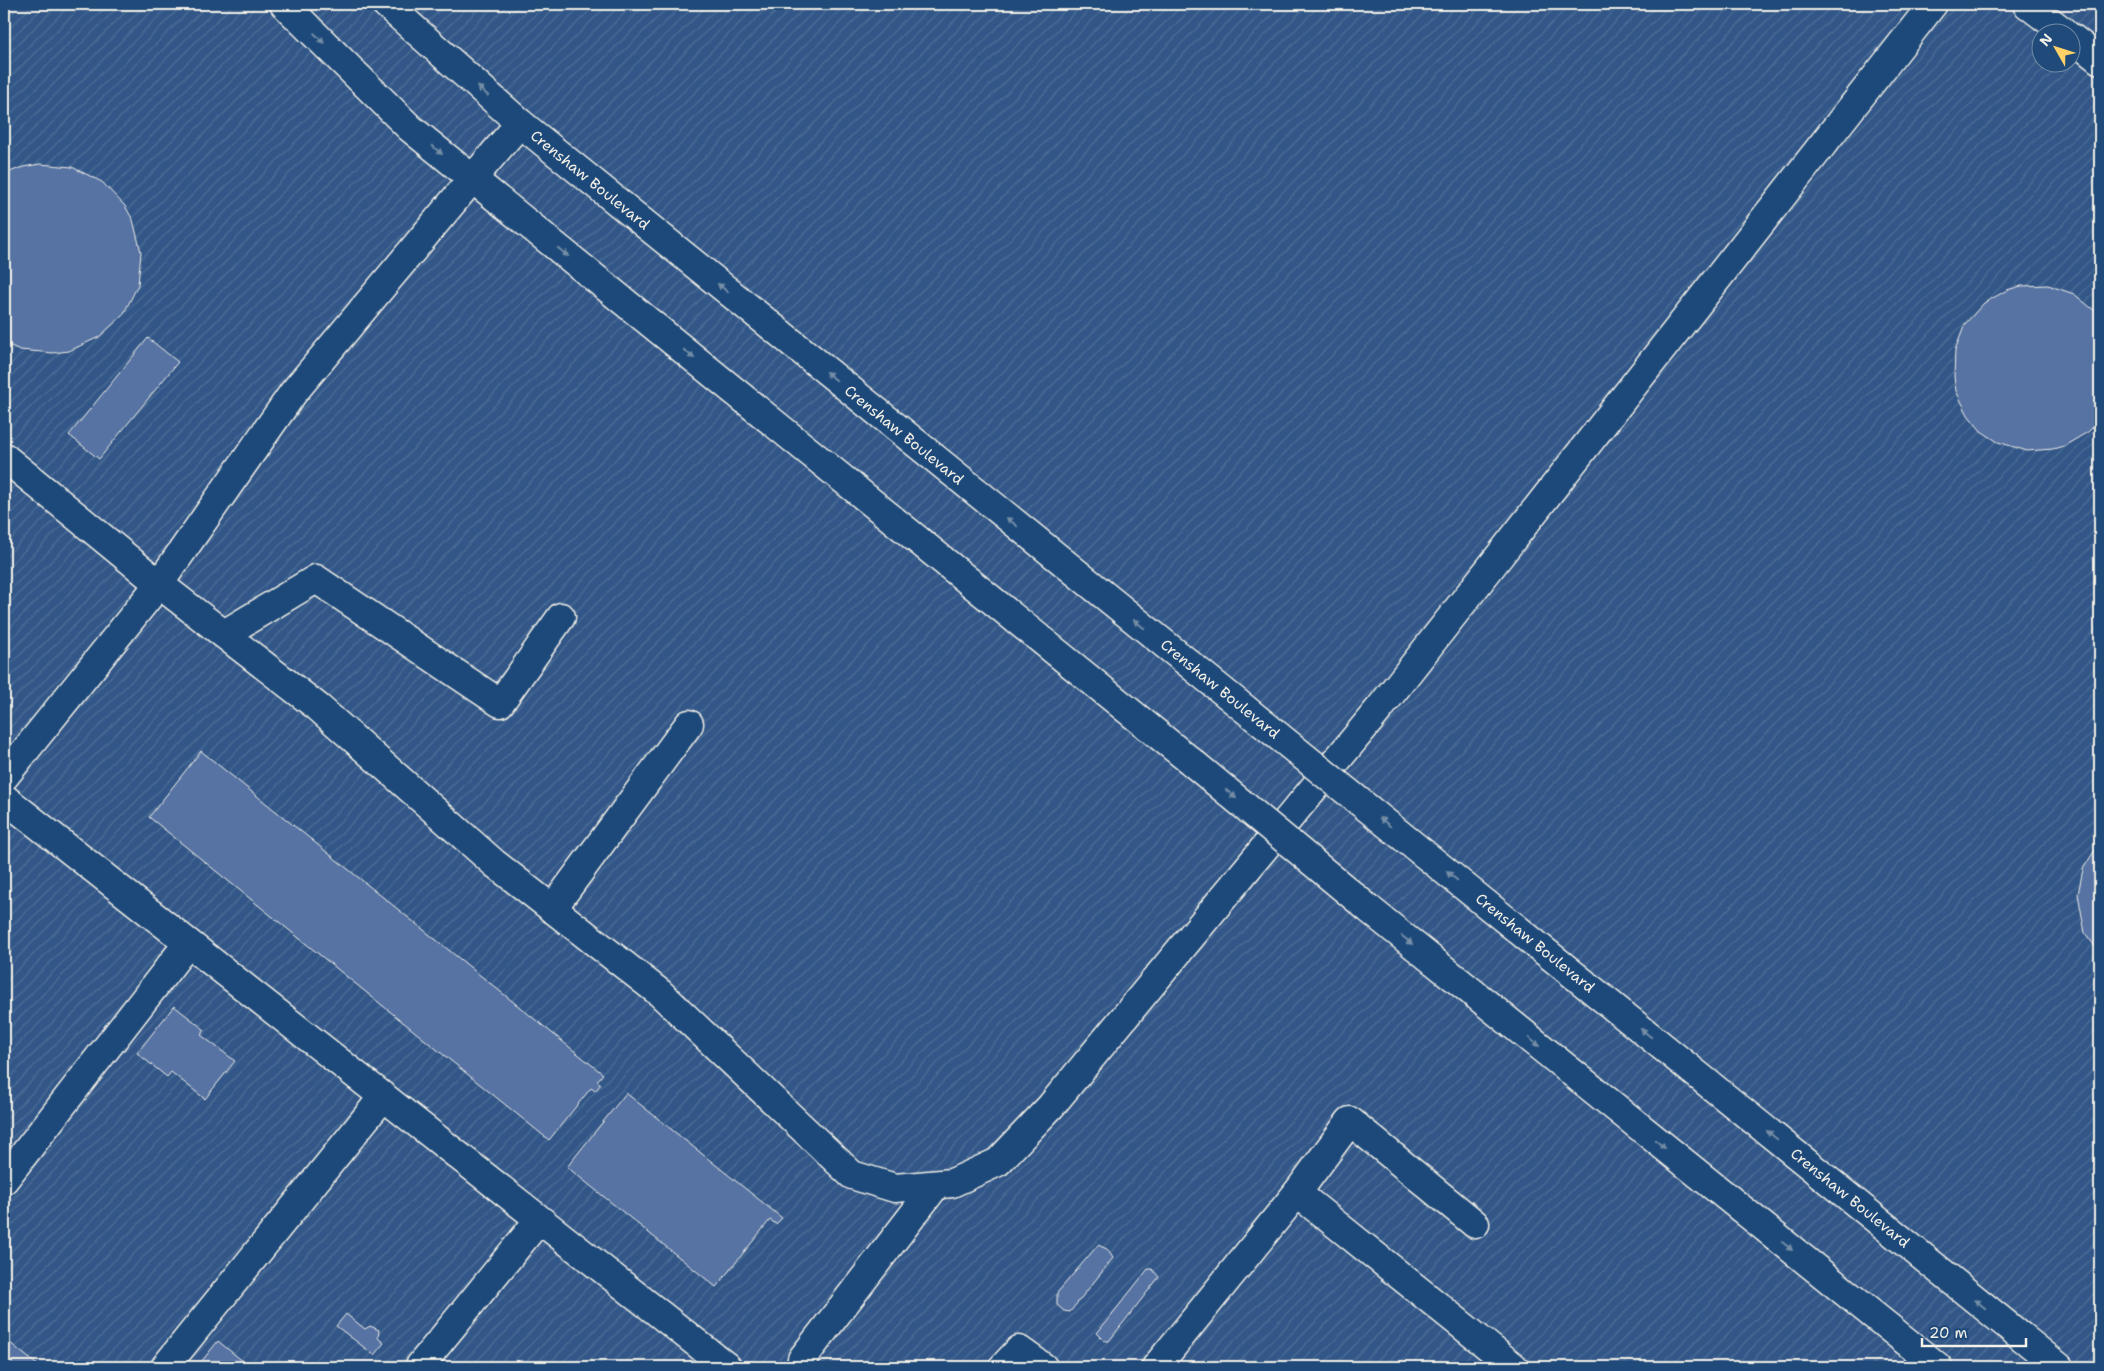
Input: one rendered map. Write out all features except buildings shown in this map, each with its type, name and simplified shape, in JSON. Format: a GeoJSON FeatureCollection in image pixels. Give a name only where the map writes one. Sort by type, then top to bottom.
{"type":"FeatureCollection","features":[{"type":"Feature","properties":{"kind":"main road"},"geometry":{"type":"LineString","coordinates":[[284,4],[410,128],[1193,762],[1369,909],[1938,1367]]}},
{"type":"Feature","properties":{"kind":"main road","name":"Crenshaw Boulevard"},"geometry":{"type":"LineString","coordinates":[[386,4],[520,123],[2059,1367]]}},
{"type":"Feature","properties":{"kind":"main road"},"geometry":{"type":"LineString","coordinates":[[4,457],[159,584],[319,708],[494,863],[660,993],[852,1174],[895,1188],[952,1183],[998,1162],[1052,1106],[1380,708],[1933,4]]}},
{"type":"Feature","properties":{"kind":"main road"},"geometry":{"type":"LineString","coordinates":[[2027,4],[2051,22]]}},
{"type":"Feature","properties":{"kind":"main road"},"geometry":{"type":"LineString","coordinates":[[2082,46],[2100,60]]}},
{"type":"Feature","properties":{"kind":"main road"},"geometry":{"type":"LineString","coordinates":[[4,777],[159,584],[292,393],[520,123]]}},
{"type":"Feature","properties":{"kind":"main road"},"geometry":{"type":"LineString","coordinates":[[224,634],[316,579],[500,703],[561,617]]}},
{"type":"Feature","properties":{"kind":"main road"},"geometry":{"type":"LineString","coordinates":[[552,909],[689,724]]}},
{"type":"Feature","properties":{"kind":"main road"},"geometry":{"type":"LineString","coordinates":[[4,798],[727,1367]]}},
{"type":"Feature","properties":{"kind":"main road"},"geometry":{"type":"LineString","coordinates":[[4,1180],[188,943]]}},
{"type":"Feature","properties":{"kind":"main road"},"geometry":{"type":"LineString","coordinates":[[165,1367],[383,1097]]}},
{"type":"Feature","properties":{"kind":"main road"},"geometry":{"type":"LineString","coordinates":[[1156,1367],[1297,1193],[1350,1121],[1475,1224]]}},
{"type":"Feature","properties":{"kind":"main road"},"geometry":{"type":"LineString","coordinates":[[801,1367],[802,1359],[936,1185]]}},
{"type":"Feature","properties":{"kind":"main road"},"geometry":{"type":"LineString","coordinates":[[1297,1193],[1514,1367]]}},
{"type":"Feature","properties":{"kind":"main road"},"geometry":{"type":"LineString","coordinates":[[419,1367],[539,1220]]}},
{"type":"Feature","properties":{"kind":"main road"},"geometry":{"type":"LineString","coordinates":[[1003,1367],[1019,1350],[1043,1367]]}},
{"type":"Feature","properties":{"kind":"shaded area"},"geometry":{"type":"Polygon","coordinates":[[[4,4],[2100,4],[2100,1367],[4,1367],[4,4]]]}}]}
